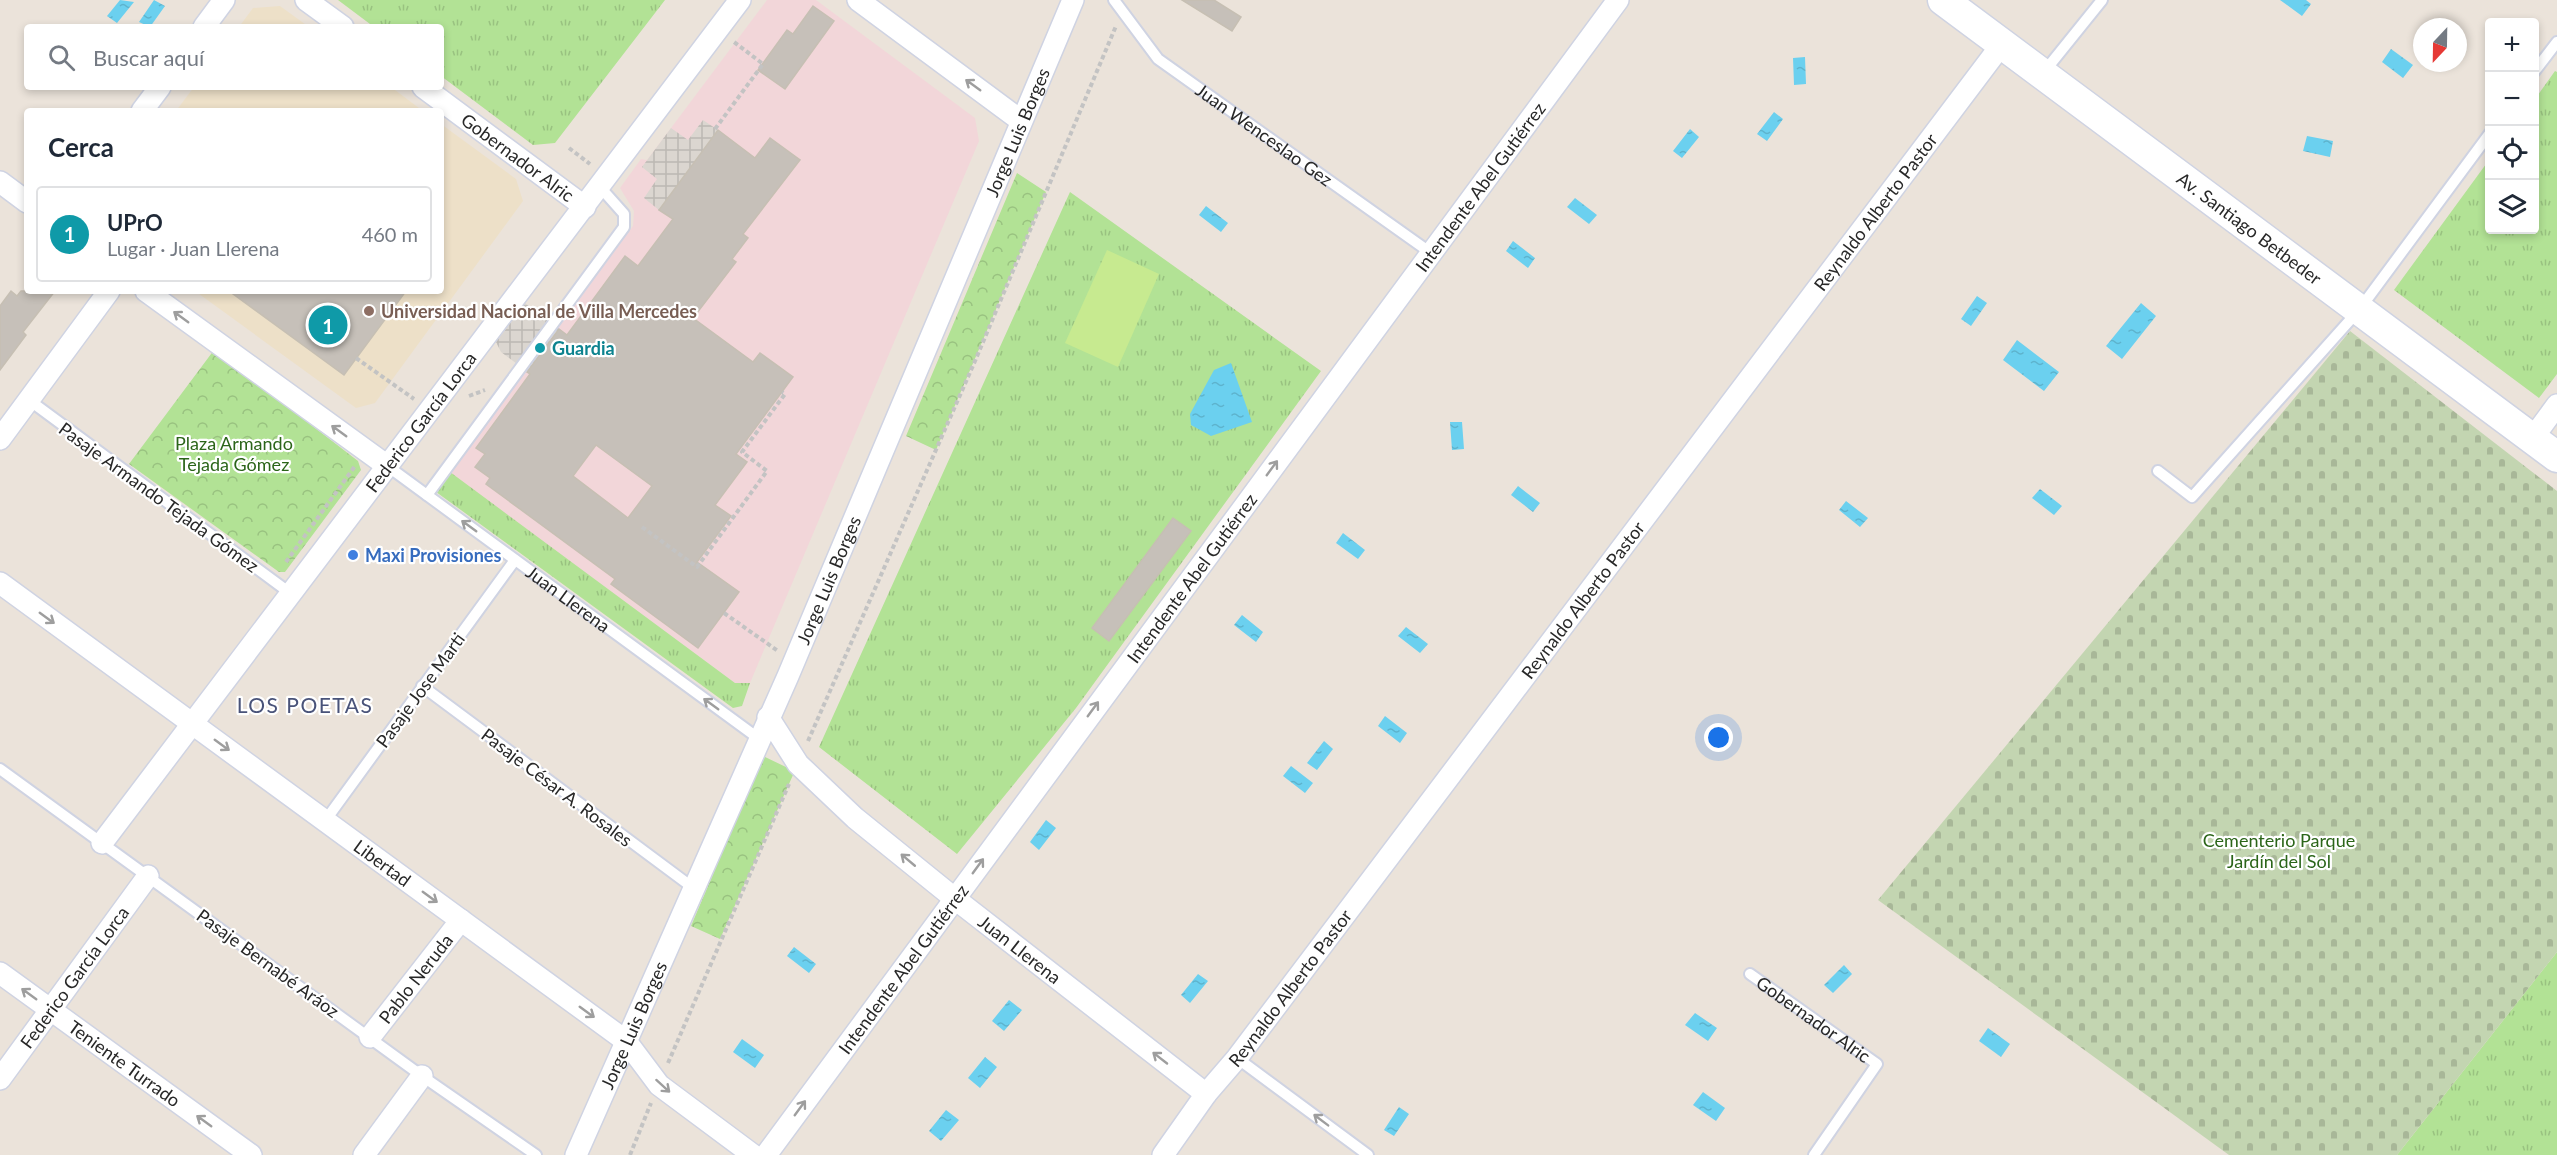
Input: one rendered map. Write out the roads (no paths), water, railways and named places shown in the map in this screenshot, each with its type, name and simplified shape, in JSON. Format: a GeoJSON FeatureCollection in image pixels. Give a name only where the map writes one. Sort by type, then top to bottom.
{"type":"FeatureCollection","features":[{"type":"Feature","properties":{"kind":"main road","name":"Av. Santiago Betbeder"},"geometry":{"type":"LineString","coordinates":[[1943,0],[2557,458]]}},
{"type":"Feature","properties":{"kind":"street"},"geometry":{"type":"LineString","coordinates":[[206,24],[224,0]]}},
{"type":"Feature","properties":{"kind":"street"},"geometry":{"type":"LineString","coordinates":[[306,0],[339,24]]}},
{"type":"Feature","properties":{"kind":"street","name":"Federico García Lorca"},"geometry":{"type":"LineString","coordinates":[[102,843],[740,0]]}},
{"type":"Feature","properties":{"kind":"street"},"geometry":{"type":"LineString","coordinates":[[858,0],[1020,120]]}},
{"type":"Feature","properties":{"kind":"street","name":"Jorge Luis Borges"},"geometry":{"type":"LineString","coordinates":[[576,1155],[768,717],[1073,0]]}},
{"type":"Feature","properties":{"kind":"street","name":"Intendente Abel Gutiérrez"},"geometry":{"type":"LineString","coordinates":[[766,1155],[1618,0]]}},
{"type":"Feature","properties":{"kind":"street","name":"Reynaldo Alberto Pastor"},"geometry":{"type":"LineString","coordinates":[[1163,1155],[1206,1094],[1237,1058],[2002,44]]}},
{"type":"Feature","properties":{"kind":"street"},"geometry":{"type":"LineString","coordinates":[[144,108],[158,90]]}},
{"type":"Feature","properties":{"kind":"street","name":"Gobernador Alric"},"geometry":{"type":"LineString","coordinates":[[427,90],[585,207]]}},
{"type":"Feature","properties":{"kind":"street"},"geometry":{"type":"LineString","coordinates":[[0,182],[24,200]]}},
{"type":"Feature","properties":{"kind":"street"},"geometry":{"type":"LineString","coordinates":[[0,439],[107,294]]}},
{"type":"Feature","properties":{"kind":"street","name":"Juan Llerena"},"geometry":{"type":"LineString","coordinates":[[150,294],[386,465]]}},
{"type":"Feature","properties":{"kind":"street"},"geometry":{"type":"LineString","coordinates":[[2532,439],[2557,405]]}},
{"type":"Feature","properties":{"kind":"street","name":"Libertad"},"geometry":{"type":"LineString","coordinates":[[0,583],[626,1041],[659,1085],[753,1155]]}},
{"type":"Feature","properties":{"kind":"street","name":"Juan Llerena"},"geometry":{"type":"LineString","coordinates":[[768,717],[798,764],[855,818],[1206,1094]]}},
{"type":"Feature","properties":{"kind":"street","name":"Federico García Lorca"},"geometry":{"type":"LineString","coordinates":[[0,1078],[148,876]]}},
{"type":"Feature","properties":{"kind":"street","name":"Pablo Neruda"},"geometry":{"type":"LineString","coordinates":[[370,1037],[461,920]]}},
{"type":"Feature","properties":{"kind":"street","name":"Teniente Turrado"},"geometry":{"type":"LineString","coordinates":[[0,973],[251,1155]]}},
{"type":"Feature","properties":{"kind":"street"},"geometry":{"type":"LineString","coordinates":[[364,1155],[422,1076]]}},
{"type":"Feature","properties":{"kind":"lane","name":"Juan Wenceslao Gez"},"geometry":{"type":"LineString","coordinates":[[1114,0],[1123,9],[1158,59],[1431,253]]}},
{"type":"Feature","properties":{"kind":"lane"},"geometry":{"type":"LineString","coordinates":[[2043,74],[2102,0]]}},
{"type":"Feature","properties":{"kind":"lane"},"geometry":{"type":"LineString","coordinates":[[2539,67],[2557,42]]}},
{"type":"Feature","properties":{"kind":"lane"},"geometry":{"type":"LineString","coordinates":[[2158,471],[2192,497],[2359,310],[2485,140]]}},
{"type":"Feature","properties":{"kind":"lane"},"geometry":{"type":"LineString","coordinates":[[427,495],[624,226],[624,214],[600,187]]}},
{"type":"Feature","properties":{"kind":"lane","name":"Pasaje Armando Tejada Gómez"},"geometry":{"type":"LineString","coordinates":[[29,400],[290,593]]}},
{"type":"Feature","properties":{"kind":"lane","name":"Juan Llerena"},"geometry":{"type":"LineString","coordinates":[[386,465],[758,738]]}},
{"type":"Feature","properties":{"kind":"lane","name":"Pasaje Jose Marti"},"geometry":{"type":"LineString","coordinates":[[325,821],[515,560]]}},
{"type":"Feature","properties":{"kind":"lane","name":"Pasaje César A. Rosales"},"geometry":{"type":"LineString","coordinates":[[422,686],[693,887]]}},
{"type":"Feature","properties":{"kind":"lane","name":"Pasaje Bernabé Aráoz"},"geometry":{"type":"LineString","coordinates":[[0,769],[422,1076],[536,1155]]}},
{"type":"Feature","properties":{"kind":"lane","name":"Gobernador Alric"},"geometry":{"type":"LineString","coordinates":[[1750,974],[1877,1064],[1814,1155]]}},
{"type":"Feature","properties":{"kind":"lane"},"geometry":{"type":"LineString","coordinates":[[1237,1058],[1368,1155]]}},
{"type":"Feature","properties":{"kind":"water"},"geometry":{"type":"Polygon","coordinates":[[[120,0],[134,2],[117,23],[107,16],[120,0]]]}},
{"type":"Feature","properties":{"kind":"water"},"geometry":{"type":"Polygon","coordinates":[[[154,0],[165,6],[152,24],[139,22],[154,0]]]}},
{"type":"Feature","properties":{"kind":"water"},"geometry":{"type":"Polygon","coordinates":[[[2280,0],[2306,0],[2311,4],[2302,16],[2280,0]]]}},
{"type":"Feature","properties":{"kind":"water"},"geometry":{"type":"Polygon","coordinates":[[[2391,49],[2413,65],[2403,78],[2382,62],[2391,49]]]}},
{"type":"Feature","properties":{"kind":"water"},"geometry":{"type":"Polygon","coordinates":[[[1805,57],[1806,84],[1794,85],[1793,58],[1805,57]]]}},
{"type":"Feature","properties":{"kind":"water"},"geometry":{"type":"Polygon","coordinates":[[[1774,112],[1783,119],[1767,141],[1757,134],[1774,112]]]}},
{"type":"Feature","properties":{"kind":"water"},"geometry":{"type":"Polygon","coordinates":[[[1690,129],[1699,137],[1682,158],[1673,151],[1690,129]]]}},
{"type":"Feature","properties":{"kind":"water"},"geometry":{"type":"Polygon","coordinates":[[[2307,136],[2333,141],[2330,157],[2303,151],[2307,136]]]}},
{"type":"Feature","properties":{"kind":"water"},"geometry":{"type":"Polygon","coordinates":[[[1575,198],[1597,215],[1589,224],[1567,207],[1575,198]]]}},
{"type":"Feature","properties":{"kind":"water"},"geometry":{"type":"Polygon","coordinates":[[[1206,206],[1228,223],[1221,232],[1199,215],[1206,206]]]}},
{"type":"Feature","properties":{"kind":"water"},"geometry":{"type":"Polygon","coordinates":[[[1513,241],[1535,258],[1528,268],[1506,251],[1513,241]]]}},
{"type":"Feature","properties":{"kind":"water"},"geometry":{"type":"Polygon","coordinates":[[[1977,296],[1987,303],[1971,326],[1961,319],[1977,296]]]}},
{"type":"Feature","properties":{"kind":"water"},"geometry":{"type":"Polygon","coordinates":[[[2141,303],[2156,316],[2122,359],[2106,346],[2141,303]]]}},
{"type":"Feature","properties":{"kind":"water"},"geometry":{"type":"Polygon","coordinates":[[[2017,340],[2059,372],[2044,391],[2003,360],[2017,340]]]}},
{"type":"Feature","properties":{"kind":"water"},"geometry":{"type":"Polygon","coordinates":[[[1231,363],[1252,422],[1211,436],[1191,425],[1190,414],[1214,370],[1231,363]]]}},
{"type":"Feature","properties":{"kind":"water"},"geometry":{"type":"Polygon","coordinates":[[[1450,422],[1462,422],[1464,449],[1452,450],[1450,422]]]}},
{"type":"Feature","properties":{"kind":"water"},"geometry":{"type":"Polygon","coordinates":[[[1518,486],[1540,503],[1533,512],[1511,495],[1518,486]]]}},
{"type":"Feature","properties":{"kind":"water"},"geometry":{"type":"Polygon","coordinates":[[[2040,489],[2062,506],[2054,515],[2032,498],[2040,489]]]}},
{"type":"Feature","properties":{"kind":"water"},"geometry":{"type":"Polygon","coordinates":[[[1846,501],[1868,518],[1860,527],[1839,510],[1846,501]]]}},
{"type":"Feature","properties":{"kind":"water"},"geometry":{"type":"Polygon","coordinates":[[[1343,533],[1365,550],[1358,559],[1336,543],[1343,533]]]}},
{"type":"Feature","properties":{"kind":"water"},"geometry":{"type":"Polygon","coordinates":[[[1242,615],[1263,632],[1256,642],[1234,625],[1242,615]]]}},
{"type":"Feature","properties":{"kind":"water"},"geometry":{"type":"Polygon","coordinates":[[[1406,627],[1428,644],[1420,653],[1398,636],[1406,627]]]}},
{"type":"Feature","properties":{"kind":"water"},"geometry":{"type":"Polygon","coordinates":[[[1385,716],[1407,733],[1400,743],[1378,726],[1385,716]]]}},
{"type":"Feature","properties":{"kind":"water"},"geometry":{"type":"Polygon","coordinates":[[[1324,741],[1333,749],[1317,770],[1307,763],[1324,741]]]}},
{"type":"Feature","properties":{"kind":"water"},"geometry":{"type":"Polygon","coordinates":[[[1291,766],[1313,783],[1305,793],[1283,776],[1291,766]]]}},
{"type":"Feature","properties":{"kind":"water"},"geometry":{"type":"Polygon","coordinates":[[[1046,820],[1056,828],[1039,850],[1030,842],[1046,820]]]}},
{"type":"Feature","properties":{"kind":"water"},"geometry":{"type":"Polygon","coordinates":[[[794,947],[816,964],[809,973],[787,956],[794,947]]]}},
{"type":"Feature","properties":{"kind":"water"},"geometry":{"type":"Polygon","coordinates":[[[1844,965],[1852,974],[1833,993],[1824,985],[1844,965]]]}},
{"type":"Feature","properties":{"kind":"water"},"geometry":{"type":"Polygon","coordinates":[[[1198,974],[1208,981],[1190,1003],[1181,995],[1198,974]]]}},
{"type":"Feature","properties":{"kind":"water"},"geometry":{"type":"Polygon","coordinates":[[[1009,1000],[1022,1010],[1004,1031],[992,1021],[1009,1000]]]}},
{"type":"Feature","properties":{"kind":"water"},"geometry":{"type":"Polygon","coordinates":[[[1695,1013],[1717,1028],[1708,1041],[1685,1025],[1695,1013]]]}},
{"type":"Feature","properties":{"kind":"water"},"geometry":{"type":"Polygon","coordinates":[[[1988,1028],[2010,1044],[2001,1057],[1979,1041],[1988,1028]]]}},
{"type":"Feature","properties":{"kind":"water"},"geometry":{"type":"Polygon","coordinates":[[[742,1039],[764,1055],[755,1068],[733,1052],[742,1039]]]}},
{"type":"Feature","properties":{"kind":"water"},"geometry":{"type":"Polygon","coordinates":[[[985,1057],[997,1067],[980,1088],[968,1078],[985,1057]]]}},
{"type":"Feature","properties":{"kind":"water"},"geometry":{"type":"Polygon","coordinates":[[[1703,1092],[1725,1108],[1716,1121],[1693,1105],[1703,1092]]]}},
{"type":"Feature","properties":{"kind":"water"},"geometry":{"type":"Polygon","coordinates":[[[1399,1107],[1409,1114],[1394,1136],[1384,1130],[1399,1107]]]}},
{"type":"Feature","properties":{"kind":"water"},"geometry":{"type":"Polygon","coordinates":[[[946,1110],[959,1120],[941,1141],[929,1131],[946,1110]]]}},
{"type":"Feature","properties":{"kind":"place","name":"Universidad Nacional de Villa Mercedes"},"geometry":{"type":"Point","coordinates":[369,311]}},
{"type":"Feature","properties":{"kind":"place","name":"UPrO"},"geometry":{"type":"Point","coordinates":[328,325]}},
{"type":"Feature","properties":{"kind":"place","name":"Guardia"},"geometry":{"type":"Point","coordinates":[540,348]}},
{"type":"Feature","properties":{"kind":"place","name":"Maxi Provisiones"},"geometry":{"type":"Point","coordinates":[353,555]}},
{"type":"Feature","properties":{"kind":"district","name":"LOS POETAS"},"geometry":{"type":"Point","coordinates":[305,704]}},
{"type":"Feature","properties":{"kind":"park label","name":"Plaza Armando Tejada Gómez"},"geometry":{"type":"Point","coordinates":[234,453]}},
{"type":"Feature","properties":{"kind":"park label","name":"Cementerio Parque Jardín del Sol"},"geometry":{"type":"Point","coordinates":[2279,850]}}]}
